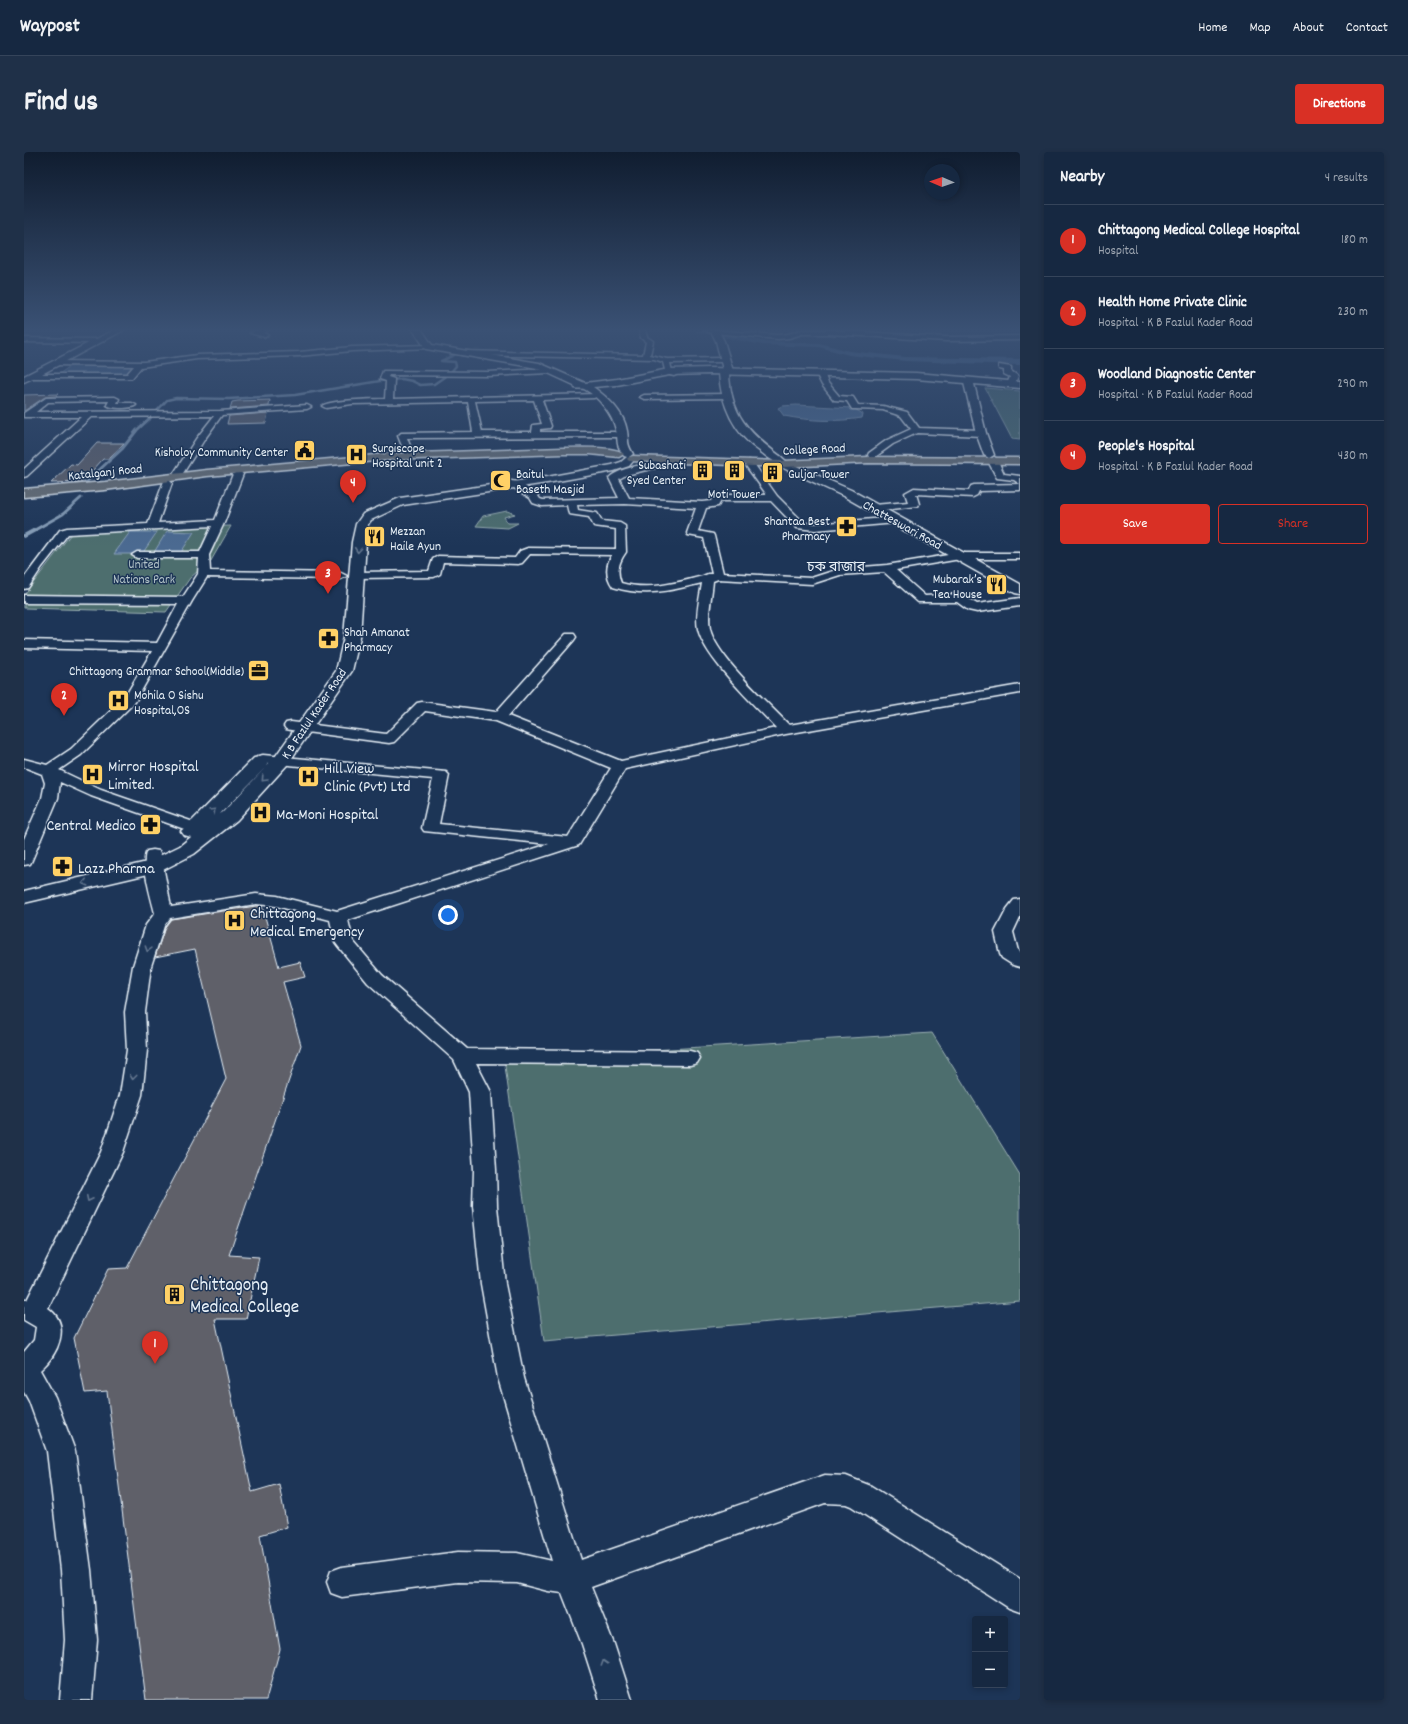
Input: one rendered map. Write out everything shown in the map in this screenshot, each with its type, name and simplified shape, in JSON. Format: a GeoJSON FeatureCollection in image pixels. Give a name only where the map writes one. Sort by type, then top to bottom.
{"type":"FeatureCollection","features":[{"type":"Feature","properties":{"kind":"main road"},"geometry":{"type":"LineString","coordinates":[[599,402],[610,417],[615,435],[624,456]]}},
{"type":"Feature","properties":{"kind":"main road"},"geometry":{"type":"LineString","coordinates":[[605,402],[617,416],[622,431],[624,456]]}},
{"type":"Feature","properties":{"kind":"main road","name":"Chatteswari Road"},"geometry":{"type":"LineString","coordinates":[[730,402],[738,422],[750,439],[780,461],[847,493],[1020,590]]}},
{"type":"Feature","properties":{"kind":"main road"},"geometry":{"type":"LineString","coordinates":[[975,402],[981,433],[992,458]]}},
{"type":"Feature","properties":{"kind":"main road","name":"Katalganj Road"},"geometry":{"type":"LineString","coordinates":[[24,493],[105,486],[177,476],[410,456],[598,452],[624,456]]}},
{"type":"Feature","properties":{"kind":"main road","name":"Katalganj Road"},"geometry":{"type":"LineString","coordinates":[[24,500],[238,474],[390,460],[572,454],[624,456]]}},
{"type":"Feature","properties":{"kind":"main road","name":"College Road"},"geometry":{"type":"LineString","coordinates":[[624,456],[672,461],[749,463],[872,455],[992,458],[1020,461]]}},
{"type":"Feature","properties":{"kind":"main road","name":"College Road"},"geometry":{"type":"LineString","coordinates":[[624,456],[780,461],[992,458],[1020,456]]}},
{"type":"Feature","properties":{"kind":"main road","name":"K B Fazlul Kader Road"},"geometry":{"type":"LineString","coordinates":[[24,885],[153,861],[196,828],[263,759],[298,727],[344,671],[352,637],[349,576],[362,524],[367,516],[378,510],[400,502],[614,468],[625,464],[624,456]]}},
{"type":"Feature","properties":{"kind":"main road","name":"K B Fazlul Kader Road"},"geometry":{"type":"LineString","coordinates":[[24,897],[187,850],[213,831],[230,816],[281,761],[298,727]]}},
{"type":"Feature","properties":{"kind":"street"},"geometry":{"type":"LineString","coordinates":[[26,415],[43,402]]}},
{"type":"Feature","properties":{"kind":"street"},"geometry":{"type":"LineString","coordinates":[[113,402],[111,405],[137,404],[130,414]]}},
{"type":"Feature","properties":{"kind":"street"},"geometry":{"type":"LineString","coordinates":[[326,406],[351,402]]}},
{"type":"Feature","properties":{"kind":"street"},"geometry":{"type":"LineString","coordinates":[[471,402],[478,435]]}},
{"type":"Feature","properties":{"kind":"street"},"geometry":{"type":"LineString","coordinates":[[536,435],[536,427],[547,426],[539,402]]}},
{"type":"Feature","properties":{"kind":"street"},"geometry":{"type":"LineString","coordinates":[[853,402],[857,407],[883,408],[904,414],[916,430]]}},
{"type":"Feature","properties":{"kind":"street"},"geometry":{"type":"LineString","coordinates":[[26,415],[220,413],[307,407]]}},
{"type":"Feature","properties":{"kind":"street"},"geometry":{"type":"LineString","coordinates":[[177,476],[200,439],[220,413]]}},
{"type":"Feature","properties":{"kind":"street"},"geometry":{"type":"LineString","coordinates":[[24,474],[88,414]]}},
{"type":"Feature","properties":{"kind":"street"},"geometry":{"type":"LineString","coordinates":[[872,455],[890,442],[916,430],[981,433]]}},
{"type":"Feature","properties":{"kind":"street"},"geometry":{"type":"LineString","coordinates":[[410,456],[402,436],[404,435],[615,435]]}},
{"type":"Feature","properties":{"kind":"street"},"geometry":{"type":"LineString","coordinates":[[992,458],[1000,476],[1017,478],[1020,481]]}},
{"type":"Feature","properties":{"kind":"street"},"geometry":{"type":"LineString","coordinates":[[625,501],[614,478],[618,475],[672,461]]}},
{"type":"Feature","properties":{"kind":"street"},"geometry":{"type":"LineString","coordinates":[[749,463],[774,498],[798,523],[804,527],[896,520]]}},
{"type":"Feature","properties":{"kind":"street"},"geometry":{"type":"LineString","coordinates":[[48,771],[76,752],[130,699],[186,601],[204,574],[204,555],[219,523],[238,474]]}},
{"type":"Feature","properties":{"kind":"street"},"geometry":{"type":"LineString","coordinates":[[152,526],[167,483]]}},
{"type":"Feature","properties":{"kind":"street"},"geometry":{"type":"LineString","coordinates":[[515,484],[534,496],[536,501],[539,502],[572,503],[625,501],[702,505],[714,504],[718,498],[774,498]]}},
{"type":"Feature","properties":{"kind":"street"},"geometry":{"type":"LineString","coordinates":[[874,508],[914,504],[910,493],[914,491],[973,494],[974,488],[1020,487]]}},
{"type":"Feature","properties":{"kind":"street"},"geometry":{"type":"LineString","coordinates":[[572,503],[573,512],[593,515],[598,524],[620,526],[621,552]]}},
{"type":"Feature","properties":{"kind":"street"},"geometry":{"type":"LineString","coordinates":[[702,505],[692,533],[709,536],[713,576],[704,629],[712,646],[728,666],[786,730]]}},
{"type":"Feature","properties":{"kind":"street"},"geometry":{"type":"LineString","coordinates":[[24,586],[38,565],[64,532],[219,523]]}},
{"type":"Feature","properties":{"kind":"street"},"geometry":{"type":"LineString","coordinates":[[204,574],[349,576],[434,574],[438,559],[518,561],[524,553],[528,551],[621,552]]}},
{"type":"Feature","properties":{"kind":"street"},"geometry":{"type":"LineString","coordinates":[[621,552],[616,556],[612,565],[615,582],[622,587],[641,590],[665,589],[713,576],[812,581],[839,572],[887,568],[960,556],[1020,556]]}},
{"type":"Feature","properties":{"kind":"street"},"geometry":{"type":"LineString","coordinates":[[137,555],[204,555]]}},
{"type":"Feature","properties":{"kind":"street"},"geometry":{"type":"LineString","coordinates":[[24,566],[38,565]]}},
{"type":"Feature","properties":{"kind":"street"},"geometry":{"type":"LineString","coordinates":[[887,568],[922,600],[960,598],[972,607],[977,608],[1020,602]]}},
{"type":"Feature","properties":{"kind":"street"},"geometry":{"type":"LineString","coordinates":[[24,599],[186,601]]}},
{"type":"Feature","properties":{"kind":"street"},"geometry":{"type":"LineString","coordinates":[[499,717],[570,637]]}},
{"type":"Feature","properties":{"kind":"street"},"geometry":{"type":"LineString","coordinates":[[24,644],[160,647]]}},
{"type":"Feature","properties":{"kind":"street"},"geometry":{"type":"LineString","coordinates":[[298,727],[389,739],[422,706],[499,717],[620,766],[786,730],[1020,689]]}},
{"type":"Feature","properties":{"kind":"street"},"geometry":{"type":"LineString","coordinates":[[263,759],[441,775],[430,828],[573,842]]}},
{"type":"Feature","properties":{"kind":"street"},"geometry":{"type":"LineString","coordinates":[[24,763],[35,765],[96,793],[196,828]]}},
{"type":"Feature","properties":{"kind":"street"},"geometry":{"type":"LineString","coordinates":[[76,1700],[81,1640],[76,1570],[61,1451],[41,1397],[24,1368],[36,1358],[44,1348],[48,1336],[48,1326],[43,1317],[29,1311],[112,1152],[129,1102],[137,1050],[135,1012],[142,966],[155,925],[164,914],[256,899],[278,901],[338,917],[573,842],[620,766]]}},
{"type":"Feature","properties":{"kind":"street"},"geometry":{"type":"LineString","coordinates":[[24,860],[50,798],[53,783],[48,771]]}},
{"type":"Feature","properties":{"kind":"street"},"geometry":{"type":"LineString","coordinates":[[153,861],[164,914]]}},
{"type":"Feature","properties":{"kind":"street"},"geometry":{"type":"LineString","coordinates":[[1020,904],[1012,913],[1004,932],[1009,954],[1020,961]]}},
{"type":"Feature","properties":{"kind":"street"},"geometry":{"type":"LineString","coordinates":[[338,917],[344,942],[374,979],[462,1056],[480,1092],[485,1170],[485,1206],[493,1284],[511,1378],[572,1579],[598,1644],[616,1700]]}},
{"type":"Feature","properties":{"kind":"street"},"geometry":{"type":"LineString","coordinates":[[462,1056],[690,1058]]}},
{"type":"Feature","properties":{"kind":"street"},"geometry":{"type":"LineString","coordinates":[[342,1582],[458,1567],[480,1566],[517,1568],[548,1576],[572,1579],[825,1490],[846,1490],[861,1496],[1020,1597]]}},
{"type":"Feature","properties":{"kind":"green space"},"geometry":{"type":"Polygon","coordinates":[[[993,402],[1020,402],[1020,440],[1012,439],[993,402]]]}},
{"type":"Feature","properties":{"kind":"green space"},"geometry":{"type":"Polygon","coordinates":[[[507,511],[515,514],[504,517],[508,523],[518,523],[508,528],[476,526],[483,516],[507,511]]]}},
{"type":"Feature","properties":{"kind":"green space","name":"United Nations Park"},"geometry":{"type":"Polygon","coordinates":[[[231,526],[208,566],[198,571],[190,578],[166,612],[24,608],[24,595],[74,530],[231,526]]]}},
{"type":"Feature","properties":{"kind":"green space"},"geometry":{"type":"Polygon","coordinates":[[[932,1033],[1020,1175],[1020,1301],[544,1341],[504,1059],[932,1033]]]}},
{"type":"Feature","properties":{"kind":"water"},"geometry":{"type":"Polygon","coordinates":[[[796,405],[853,408],[863,414],[862,418],[813,420],[784,416],[778,408],[782,406],[796,405]]]}},
{"type":"Feature","properties":{"kind":"water"},"geometry":{"type":"Polygon","coordinates":[[[167,531],[194,532],[180,554],[153,554],[167,531]]]}},
{"type":"Feature","properties":{"kind":"water"},"geometry":{"type":"Polygon","coordinates":[[[130,532],[157,532],[142,554],[114,554],[130,532]]]}},
{"type":"Feature","properties":{"kind":"building"},"geometry":{"type":"Polygon","coordinates":[[[24,402],[37,402],[24,411],[24,402]]]}},
{"type":"Feature","properties":{"kind":"building"},"geometry":{"type":"Polygon","coordinates":[[[232,402],[270,402],[269,406],[230,409],[232,402]]]}},
{"type":"Feature","properties":{"kind":"building"},"geometry":{"type":"Polygon","coordinates":[[[268,413],[266,423],[227,424],[229,416],[268,413]]]}},
{"type":"Feature","properties":{"kind":"building"},"geometry":{"type":"Polygon","coordinates":[[[97,443],[124,443],[109,459],[103,459],[82,482],[51,483],[71,464],[77,465],[97,443]]]}},
{"type":"Feature","properties":{"kind":"building","name":"Chittagong Medical College"},"geometry":{"type":"Polygon","coordinates":[[[262,906],[279,967],[300,962],[305,977],[283,982],[301,1045],[229,1255],[259,1257],[246,1319],[215,1319],[252,1492],[279,1484],[287,1527],[260,1535],[280,1649],[266,1700],[146,1700],[107,1391],[85,1393],[74,1338],[108,1269],[127,1268],[226,1079],[195,949],[155,957],[165,927],[171,919],[262,906]]]}},
{"type":"Feature","properties":{"kind":"waterway"},"geometry":{"type":"LineString","coordinates":[[155,413],[165,402]]}},
{"type":"Feature","properties":{"kind":"waterway"},"geometry":{"type":"LineString","coordinates":[[85,483],[122,449],[137,430],[150,418]]}},
{"type":"Feature","properties":{"kind":"waterway"},"geometry":{"type":"LineString","coordinates":[[33,531],[63,514],[81,498]]}},
{"type":"Feature","properties":{"kind":"waterway"},"geometry":{"type":"LineString","coordinates":[[24,536],[35,530]]}},
{"type":"Feature","properties":{"kind":"place","name":"Kisholoy Community Center"},"geometry":{"type":"Point","coordinates":[304,451]}},
{"type":"Feature","properties":{"kind":"place","name":"Surgiscope Hospital unit 2"},"geometry":{"type":"Point","coordinates":[357,454]}},
{"type":"Feature","properties":{"kind":"place","name":"Subashati Syed Center"},"geometry":{"type":"Point","coordinates":[702,471]}},
{"type":"Feature","properties":{"kind":"place","name":"Moti Tower"},"geometry":{"type":"Point","coordinates":[734,471]}},
{"type":"Feature","properties":{"kind":"place","name":"Guljar Tower"},"geometry":{"type":"Point","coordinates":[772,473]}},
{"type":"Feature","properties":{"kind":"place","name":"Baitul Baseth Masjid"},"geometry":{"type":"Point","coordinates":[500,480]}},
{"type":"Feature","properties":{"kind":"place","name":"People's Hospital"},"geometry":{"type":"Point","coordinates":[353,503]}},
{"type":"Feature","properties":{"kind":"place","name":"Shantaa Best Pharmacy"},"geometry":{"type":"Point","coordinates":[846,527]}},
{"type":"Feature","properties":{"kind":"place","name":"Mezzan Haile Ayun"},"geometry":{"type":"Point","coordinates":[374,537]}},
{"type":"Feature","properties":{"kind":"place","name":"Mubarak’s Tea House"},"geometry":{"type":"Point","coordinates":[997,585]}},
{"type":"Feature","properties":{"kind":"place","name":"Woodland Diagnostic Center"},"geometry":{"type":"Point","coordinates":[328,594]}},
{"type":"Feature","properties":{"kind":"place","name":"Shah Amanat Pharmacy"},"geometry":{"type":"Point","coordinates":[329,638]}},
{"type":"Feature","properties":{"kind":"place","name":"Chittagong Grammar School(Middle)"},"geometry":{"type":"Point","coordinates":[259,670]}},
{"type":"Feature","properties":{"kind":"place","name":"Mohila O Sishu Hospital,OS"},"geometry":{"type":"Point","coordinates":[118,701]}},
{"type":"Feature","properties":{"kind":"place","name":"Health Home Private Clinic"},"geometry":{"type":"Point","coordinates":[64,716]}},
{"type":"Feature","properties":{"kind":"place","name":"Mirror Hospital Limited."},"geometry":{"type":"Point","coordinates":[92,774]}},
{"type":"Feature","properties":{"kind":"place","name":"Hill View Clinic (Pvt) Ltd"},"geometry":{"type":"Point","coordinates":[309,776]}},
{"type":"Feature","properties":{"kind":"place","name":"Ma-Moni Hospital"},"geometry":{"type":"Point","coordinates":[260,813]}},
{"type":"Feature","properties":{"kind":"place","name":"Central Medico"},"geometry":{"type":"Point","coordinates":[151,824]}},
{"type":"Feature","properties":{"kind":"place","name":"Lazz Pharma"},"geometry":{"type":"Point","coordinates":[62,867]}},
{"type":"Feature","properties":{"kind":"place","name":"Chittagong Medical Emergency"},"geometry":{"type":"Point","coordinates":[235,921]}},
{"type":"Feature","properties":{"kind":"place","name":"Chittagong Medical College"},"geometry":{"type":"Point","coordinates":[174,1294]}},
{"type":"Feature","properties":{"kind":"place","name":"Chittagong Medical College Hospital"},"geometry":{"type":"Point","coordinates":[155,1364]}},
{"type":"Feature","properties":{"kind":"district","name":"চক বাজার"},"geometry":{"type":"Point","coordinates":[836,566]}}]}
